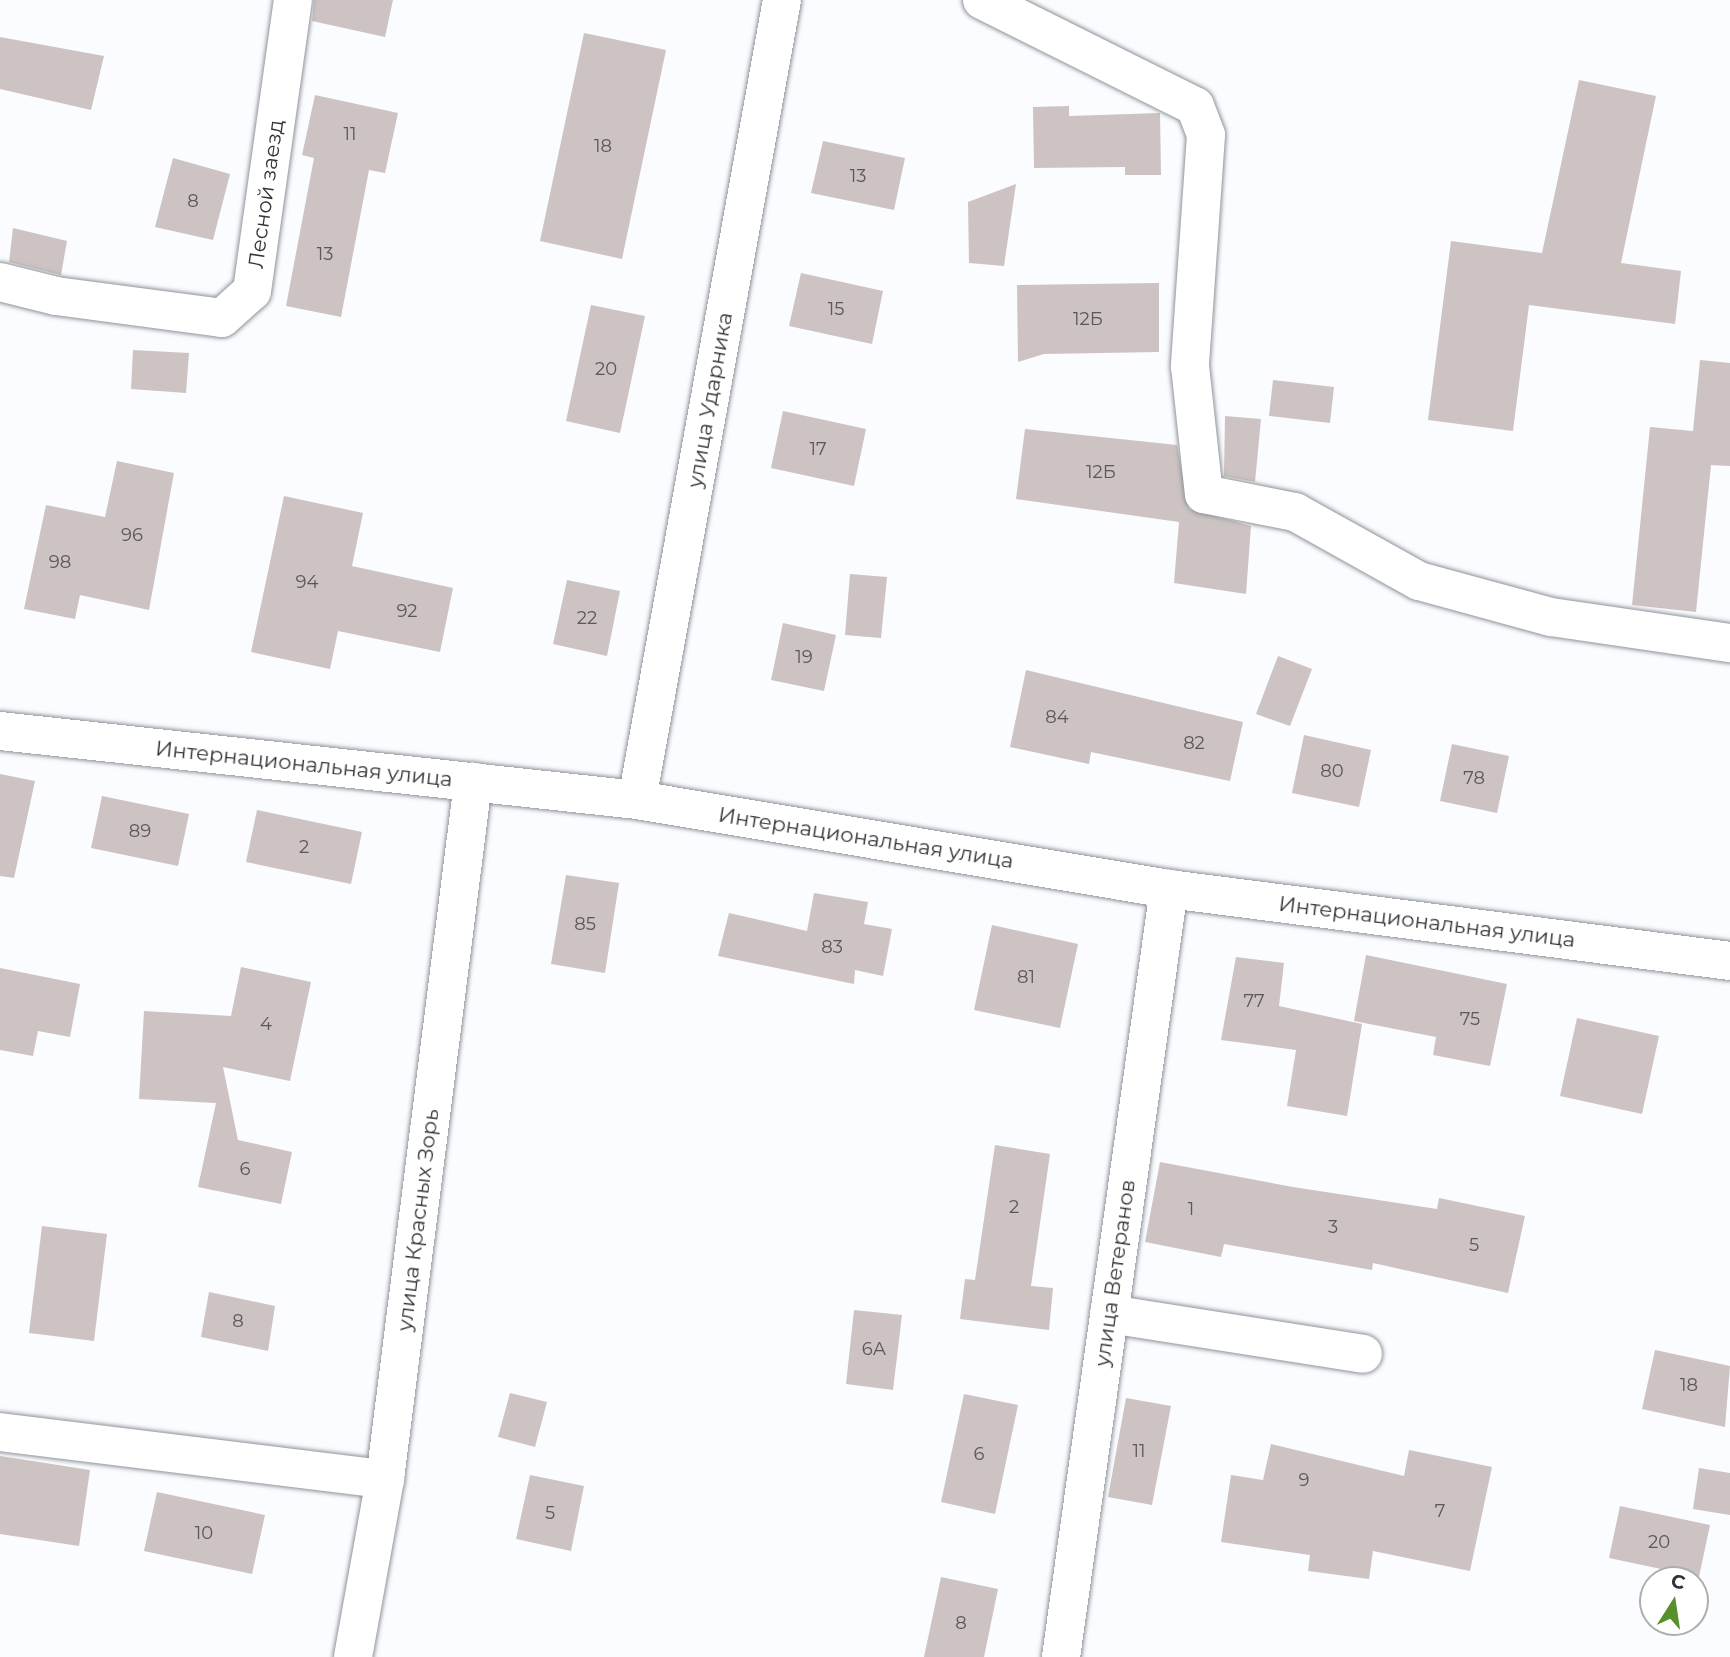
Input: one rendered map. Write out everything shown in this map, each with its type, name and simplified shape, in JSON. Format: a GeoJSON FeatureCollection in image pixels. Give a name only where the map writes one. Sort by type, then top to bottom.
{"type":"FeatureCollection","features":[{"type":"Feature","properties":{"kind":"street","name":"Лесной заезд"},"geometry":{"type":"LineString","coordinates":[[0,282],[56,296],[222,318],[252,291],[293,0]]}},
{"type":"Feature","properties":{"kind":"street","name":"улица Ударника"},"geometry":{"type":"LineString","coordinates":[[637,800],[782,0]]}},
{"type":"Feature","properties":{"kind":"street"},"geometry":{"type":"LineString","coordinates":[[982,0],[1195,106],[1206,135],[1190,366],[1204,494],[1295,512],[1419,581],[1551,617],[1730,643]]}},
{"type":"Feature","properties":{"kind":"street","name":"Интернациональная улица"},"geometry":{"type":"LineString","coordinates":[[0,731],[637,800],[1169,889],[1730,961]]}},
{"type":"Feature","properties":{"kind":"street","name":"улица Красных Зорь"},"geometry":{"type":"LineString","coordinates":[[353,1657],[386,1479],[473,782]]}},
{"type":"Feature","properties":{"kind":"street","name":"улица Ветеранов"},"geometry":{"type":"LineString","coordinates":[[1061,1657],[1169,889]]}},
{"type":"Feature","properties":{"kind":"street"},"geometry":{"type":"LineString","coordinates":[[1109,1314],[1363,1354]]}},
{"type":"Feature","properties":{"kind":"street"},"geometry":{"type":"LineString","coordinates":[[0,1432],[386,1479]]}},
{"type":"Feature","properties":{"kind":"building"},"geometry":{"type":"Polygon","coordinates":[[[314,0],[393,0],[385,37],[312,21],[314,0]]]}},
{"type":"Feature","properties":{"kind":"building"},"geometry":{"type":"Polygon","coordinates":[[[584,33],[666,50],[622,259],[540,241],[584,33]]]}},
{"type":"Feature","properties":{"kind":"building"},"geometry":{"type":"Polygon","coordinates":[[[0,37],[104,56],[91,110],[0,89],[0,37]]]}},
{"type":"Feature","properties":{"kind":"building"},"geometry":{"type":"Polygon","coordinates":[[[1579,80],[1656,96],[1621,263],[1681,271],[1675,324],[1529,305],[1513,431],[1428,420],[1451,241],[1542,253],[1579,80]]]}},
{"type":"Feature","properties":{"kind":"building"},"geometry":{"type":"Polygon","coordinates":[[[315,95],[398,113],[385,173],[369,170],[341,317],[286,306],[314,158],[302,155],[315,95]]]}},
{"type":"Feature","properties":{"kind":"building"},"geometry":{"type":"Polygon","coordinates":[[[1069,106],[1069,116],[1160,113],[1161,175],[1125,175],[1125,167],[1034,168],[1033,107],[1069,106]]]}},
{"type":"Feature","properties":{"kind":"building"},"geometry":{"type":"Polygon","coordinates":[[[823,141],[905,158],[894,210],[811,193],[823,141]]]}},
{"type":"Feature","properties":{"kind":"building"},"geometry":{"type":"Polygon","coordinates":[[[173,158],[230,174],[213,240],[155,227],[173,158]]]}},
{"type":"Feature","properties":{"kind":"building"},"geometry":{"type":"Polygon","coordinates":[[[1016,184],[1004,266],[969,263],[968,202],[1016,184]]]}},
{"type":"Feature","properties":{"kind":"building"},"geometry":{"type":"Polygon","coordinates":[[[13,228],[67,241],[61,275],[9,262],[13,228]]]}},
{"type":"Feature","properties":{"kind":"building"},"geometry":{"type":"Polygon","coordinates":[[[801,273],[883,291],[872,344],[789,326],[801,273]]]}},
{"type":"Feature","properties":{"kind":"building"},"geometry":{"type":"Polygon","coordinates":[[[1159,283],[1159,352],[1044,354],[1018,362],[1017,285],[1159,283]]]}},
{"type":"Feature","properties":{"kind":"building"},"geometry":{"type":"Polygon","coordinates":[[[591,305],[645,316],[620,433],[566,421],[591,305]]]}},
{"type":"Feature","properties":{"kind":"building"},"geometry":{"type":"Polygon","coordinates":[[[133,350],[189,353],[186,393],[131,389],[133,350]]]}},
{"type":"Feature","properties":{"kind":"building"},"geometry":{"type":"Polygon","coordinates":[[[1700,360],[1730,363],[1730,466],[1711,465],[1696,612],[1632,605],[1650,427],[1693,431],[1700,360]]]}},
{"type":"Feature","properties":{"kind":"building"},"geometry":{"type":"Polygon","coordinates":[[[1273,380],[1334,387],[1330,423],[1269,416],[1273,380]]]}},
{"type":"Feature","properties":{"kind":"building"},"geometry":{"type":"Polygon","coordinates":[[[783,411],[866,429],[854,486],[771,468],[783,411]]]}},
{"type":"Feature","properties":{"kind":"building"},"geometry":{"type":"Polygon","coordinates":[[[1225,416],[1261,419],[1255,482],[1224,476],[1225,416]]]}},
{"type":"Feature","properties":{"kind":"building"},"geometry":{"type":"Polygon","coordinates":[[[1025,429],[1177,445],[1189,509],[1251,526],[1246,594],[1174,583],[1179,522],[1016,499],[1025,429]]]}},
{"type":"Feature","properties":{"kind":"building"},"geometry":{"type":"Polygon","coordinates":[[[117,461],[174,473],[149,610],[80,595],[75,619],[24,609],[46,505],[105,517],[117,461]]]}},
{"type":"Feature","properties":{"kind":"building"},"geometry":{"type":"Polygon","coordinates":[[[284,496],[363,513],[352,566],[453,588],[440,652],[338,631],[330,669],[251,652],[284,496]]]}},
{"type":"Feature","properties":{"kind":"building"},"geometry":{"type":"Polygon","coordinates":[[[850,574],[887,577],[881,638],[845,635],[850,574]]]}},
{"type":"Feature","properties":{"kind":"building"},"geometry":{"type":"Polygon","coordinates":[[[567,580],[620,591],[607,656],[553,644],[567,580]]]}},
{"type":"Feature","properties":{"kind":"building"},"geometry":{"type":"Polygon","coordinates":[[[783,623],[836,635],[824,691],[771,680],[783,623]]]}},
{"type":"Feature","properties":{"kind":"building"},"geometry":{"type":"Polygon","coordinates":[[[1278,656],[1312,669],[1290,726],[1256,714],[1278,656]]]}},
{"type":"Feature","properties":{"kind":"building"},"geometry":{"type":"Polygon","coordinates":[[[1026,670],[1243,722],[1230,781],[1091,752],[1089,764],[1010,747],[1026,670]]]}},
{"type":"Feature","properties":{"kind":"building"},"geometry":{"type":"Polygon","coordinates":[[[1304,735],[1371,750],[1359,807],[1292,793],[1304,735]]]}},
{"type":"Feature","properties":{"kind":"building"},"geometry":{"type":"Polygon","coordinates":[[[1452,744],[1509,756],[1497,813],[1440,801],[1452,744]]]}},
{"type":"Feature","properties":{"kind":"building"},"geometry":{"type":"Polygon","coordinates":[[[0,774],[35,781],[14,878],[0,876],[0,774]]]}},
{"type":"Feature","properties":{"kind":"building"},"geometry":{"type":"Polygon","coordinates":[[[102,796],[189,814],[178,866],[91,848],[102,796]]]}},
{"type":"Feature","properties":{"kind":"building"},"geometry":{"type":"Polygon","coordinates":[[[257,810],[362,832],[351,884],[246,862],[257,810]]]}},
{"type":"Feature","properties":{"kind":"building"},"geometry":{"type":"Polygon","coordinates":[[[566,875],[619,883],[605,973],[551,964],[566,875]]]}},
{"type":"Feature","properties":{"kind":"building"},"geometry":{"type":"Polygon","coordinates":[[[814,893],[868,902],[864,924],[892,929],[883,976],[855,970],[854,984],[718,956],[729,913],[807,931],[814,893]]]}},
{"type":"Feature","properties":{"kind":"building"},"geometry":{"type":"Polygon","coordinates":[[[992,925],[1078,944],[1060,1028],[974,1010],[992,925]]]}},
{"type":"Feature","properties":{"kind":"building"},"geometry":{"type":"Polygon","coordinates":[[[1366,955],[1507,984],[1490,1066],[1433,1055],[1436,1037],[1354,1021],[1366,955]]]}},
{"type":"Feature","properties":{"kind":"building"},"geometry":{"type":"Polygon","coordinates":[[[1236,957],[1284,963],[1279,1006],[1362,1024],[1347,1116],[1287,1106],[1296,1050],[1221,1040],[1236,957]]]}},
{"type":"Feature","properties":{"kind":"building"},"geometry":{"type":"Polygon","coordinates":[[[241,967],[311,982],[290,1081],[223,1067],[238,1140],[292,1152],[281,1204],[198,1187],[216,1103],[139,1099],[144,1011],[231,1016],[241,967]]]}},
{"type":"Feature","properties":{"kind":"building"},"geometry":{"type":"Polygon","coordinates":[[[0,968],[80,984],[70,1037],[38,1031],[33,1056],[0,1050],[0,968]]]}},
{"type":"Feature","properties":{"kind":"building"},"geometry":{"type":"Polygon","coordinates":[[[1577,1018],[1659,1036],[1642,1114],[1560,1096],[1577,1018]]]}},
{"type":"Feature","properties":{"kind":"building"},"geometry":{"type":"Polygon","coordinates":[[[995,1145],[1050,1154],[1031,1286],[1053,1288],[1049,1330],[960,1319],[965,1279],[975,1280],[995,1145]]]}},
{"type":"Feature","properties":{"kind":"building"},"geometry":{"type":"Polygon","coordinates":[[[1160,1162],[1293,1187],[1437,1209],[1439,1198],[1525,1216],[1508,1293],[1373,1263],[1372,1270],[1224,1244],[1221,1257],[1145,1242],[1160,1162]]]}},
{"type":"Feature","properties":{"kind":"building"},"geometry":{"type":"Polygon","coordinates":[[[42,1226],[107,1234],[94,1341],[29,1333],[42,1226]]]}},
{"type":"Feature","properties":{"kind":"building"},"geometry":{"type":"Polygon","coordinates":[[[209,1292],[275,1306],[268,1351],[201,1337],[209,1292]]]}},
{"type":"Feature","properties":{"kind":"building"},"geometry":{"type":"Polygon","coordinates":[[[854,1310],[902,1315],[893,1390],[846,1384],[854,1310]]]}},
{"type":"Feature","properties":{"kind":"building"},"geometry":{"type":"Polygon","coordinates":[[[1655,1350],[1730,1366],[1725,1427],[1642,1409],[1655,1350]]]}},
{"type":"Feature","properties":{"kind":"building"},"geometry":{"type":"Polygon","coordinates":[[[510,1393],[547,1402],[535,1447],[498,1437],[510,1393]]]}},
{"type":"Feature","properties":{"kind":"building"},"geometry":{"type":"Polygon","coordinates":[[[964,1394],[1018,1405],[995,1514],[941,1502],[964,1394]]]}},
{"type":"Feature","properties":{"kind":"building"},"geometry":{"type":"Polygon","coordinates":[[[1126,1398],[1171,1406],[1152,1505],[1108,1497],[1126,1398]]]}},
{"type":"Feature","properties":{"kind":"building"},"geometry":{"type":"Polygon","coordinates":[[[1271,1444],[1404,1476],[1409,1450],[1492,1467],[1470,1571],[1373,1551],[1369,1579],[1308,1571],[1310,1555],[1221,1542],[1231,1475],[1263,1480],[1271,1444]]]}},
{"type":"Feature","properties":{"kind":"building"},"geometry":{"type":"Polygon","coordinates":[[[0,1456],[90,1470],[79,1546],[0,1534],[0,1456]]]}},
{"type":"Feature","properties":{"kind":"building"},"geometry":{"type":"Polygon","coordinates":[[[1699,1468],[1730,1473],[1730,1515],[1693,1509],[1699,1468]]]}},
{"type":"Feature","properties":{"kind":"building"},"geometry":{"type":"Polygon","coordinates":[[[530,1475],[584,1486],[571,1551],[516,1539],[530,1475]]]}},
{"type":"Feature","properties":{"kind":"building"},"geometry":{"type":"Polygon","coordinates":[[[157,1492],[265,1515],[252,1574],[144,1551],[157,1492]]]}},
{"type":"Feature","properties":{"kind":"building"},"geometry":{"type":"Polygon","coordinates":[[[1620,1506],[1710,1525],[1701,1566],[1647,1566],[1609,1558],[1620,1506]]]}},
{"type":"Feature","properties":{"kind":"building"},"geometry":{"type":"Polygon","coordinates":[[[941,1577],[998,1589],[984,1657],[924,1657],[941,1577]]]}}]}
